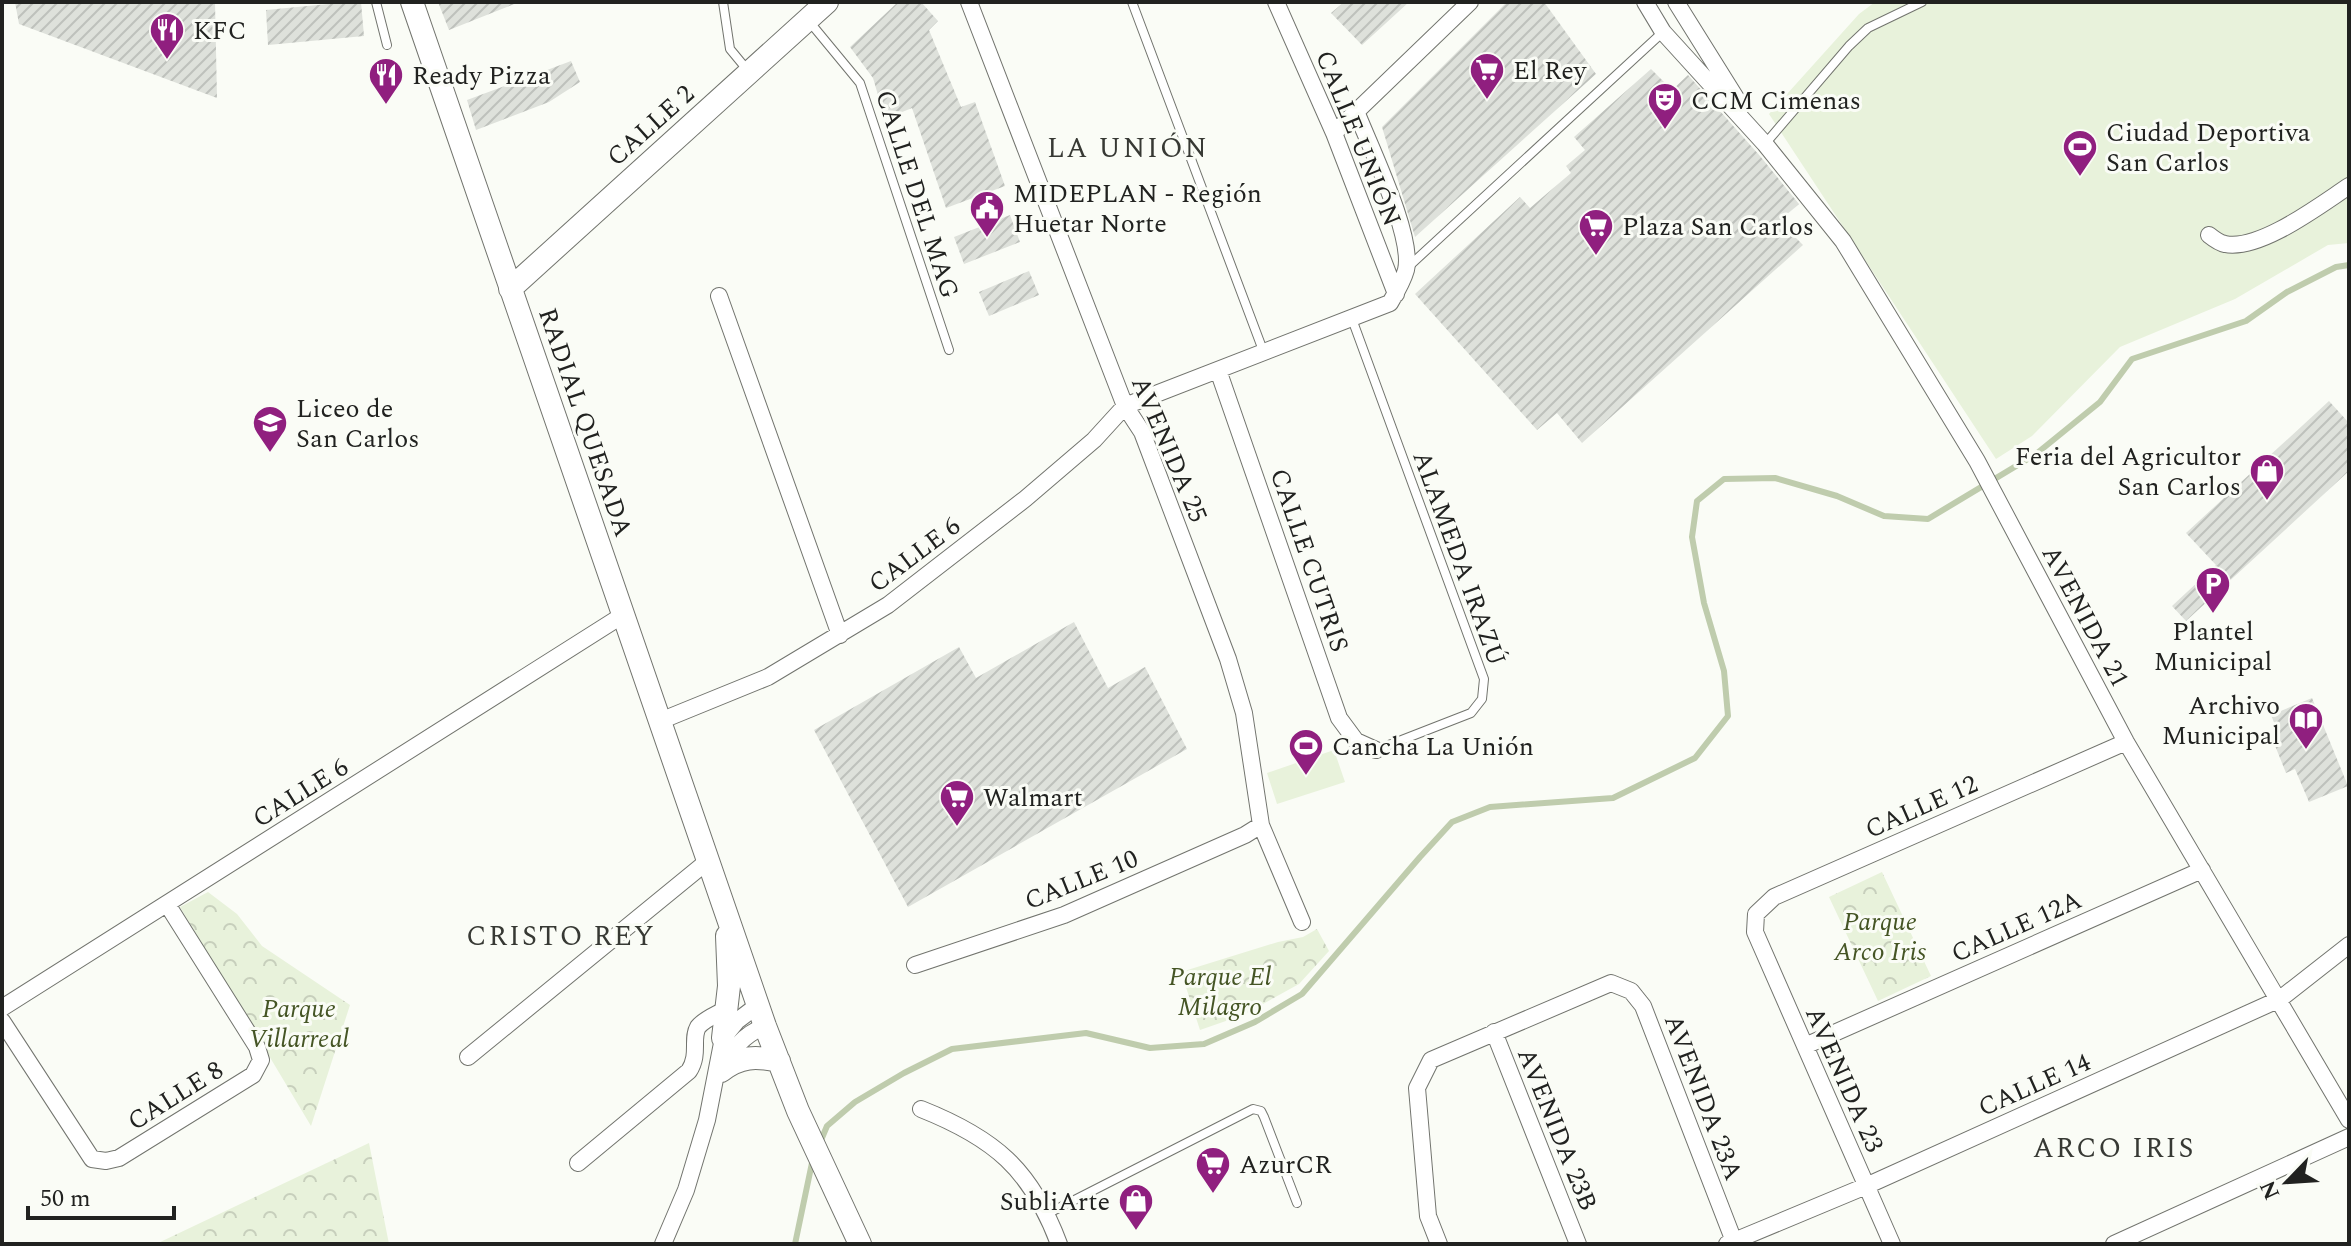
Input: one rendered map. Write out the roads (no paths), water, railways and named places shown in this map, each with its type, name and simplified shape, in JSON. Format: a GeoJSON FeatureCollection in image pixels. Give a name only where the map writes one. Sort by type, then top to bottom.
{"type":"FeatureCollection","features":[{"type":"Feature","properties":{"kind":"main road","name":"RADIAL QUESADA"},"geometry":{"type":"LineString","coordinates":[[412,2],[723,899]]}},
{"type":"Feature","properties":{"kind":"main road","name":"CALLE 2"},"geometry":{"type":"LineString","coordinates":[[510,289],[827,2]]}},
{"type":"Feature","properties":{"kind":"main road"},"geometry":{"type":"LineString","coordinates":[[723,899],[765,1026],[798,1111],[860,1244]]}},
{"type":"Feature","properties":{"kind":"main road"},"geometry":{"type":"LineString","coordinates":[[723,899],[728,948],[723,1038]]}},
{"type":"Feature","properties":{"kind":"main road"},"geometry":{"type":"LineString","coordinates":[[718,1075],[731,1063],[754,1057],[779,1061]]}},
{"type":"Feature","properties":{"kind":"street","name":"AVENIDA 25"},"geometry":{"type":"LineString","coordinates":[[969,2],[1125,406],[1142,432],[1228,659],[1244,713],[1261,825],[1302,922]]}},
{"type":"Feature","properties":{"kind":"street","name":"CALLE UNIÓN"},"geometry":{"type":"LineString","coordinates":[[1276,2],[1334,133],[1396,294]]}},
{"type":"Feature","properties":{"kind":"street"},"geometry":{"type":"LineString","coordinates":[[1334,133],[1470,2]]}},
{"type":"Feature","properties":{"kind":"street","name":"AVENIDA 21"},"geometry":{"type":"LineString","coordinates":[[1645,2],[1663,32],[1765,144],[1843,241],[1977,461],[2126,742],[2349,1120]]}},
{"type":"Feature","properties":{"kind":"street","name":"AVENIDA 21"},"geometry":{"type":"LineString","coordinates":[[1676,2],[1765,144]]}},
{"type":"Feature","properties":{"kind":"street","name":"CALLE UNIÓN"},"geometry":{"type":"LineString","coordinates":[[1356,111],[1407,249],[1406,269],[1396,294]]}},
{"type":"Feature","properties":{"kind":"street"},"geometry":{"type":"LineString","coordinates":[[2209,235],[2222,244],[2239,245],[2256,240],[2305,215],[2349,186]]}},
{"type":"Feature","properties":{"kind":"street"},"geometry":{"type":"LineString","coordinates":[[1125,406],[1382,308],[1396,294]]}},
{"type":"Feature","properties":{"kind":"street"},"geometry":{"type":"LineString","coordinates":[[719,296],[840,635]]}},
{"type":"Feature","properties":{"kind":"street","name":"CALLE CUTRIS"},"geometry":{"type":"LineString","coordinates":[[1218,370],[1339,718],[1356,741],[1376,750]]}},
{"type":"Feature","properties":{"kind":"street","name":"CALLE 6"},"geometry":{"type":"LineString","coordinates":[[660,721],[768,677],[888,605],[1025,499],[1094,440],[1125,406]]}},
{"type":"Feature","properties":{"kind":"street","name":"CALLE 6"},"geometry":{"type":"LineString","coordinates":[[2,1008],[623,615]]}},
{"type":"Feature","properties":{"kind":"street","name":"CALLE 12"},"geometry":{"type":"LineString","coordinates":[[1755,932],[1756,914],[1774,897],[2126,742]]}},
{"type":"Feature","properties":{"kind":"street","name":"CALLE 10"},"geometry":{"type":"LineString","coordinates":[[915,965],[1064,915],[1261,825]]}},
{"type":"Feature","properties":{"kind":"street"},"geometry":{"type":"LineString","coordinates":[[468,1057],[709,860]]}},
{"type":"Feature","properties":{"kind":"street","name":"CALLE 12A"},"geometry":{"type":"LineString","coordinates":[[1805,1046],[2202,870]]}},
{"type":"Feature","properties":{"kind":"street","name":"CALLE 8"},"geometry":{"type":"LineString","coordinates":[[2,1021],[92,1159],[106,1161],[119,1158],[253,1075],[261,1060],[257,1047],[167,904]]}},
{"type":"Feature","properties":{"kind":"street","name":"AVENIDA 23"},"geometry":{"type":"LineString","coordinates":[[1755,932],[1892,1244]]}},
{"type":"Feature","properties":{"kind":"street","name":"CALLE 14"},"geometry":{"type":"LineString","coordinates":[[1732,1243],[1866,1186],[2280,999],[2349,945]]}},
{"type":"Feature","properties":{"kind":"street","name":"AVENIDA 23A"},"geometry":{"type":"LineString","coordinates":[[1494,1032],[1611,983],[1631,991],[1643,1006],[1732,1243]]}},
{"type":"Feature","properties":{"kind":"street"},"geometry":{"type":"LineString","coordinates":[[663,1244],[686,1190],[707,1120],[723,1038],[737,1021],[758,1005]]}},
{"type":"Feature","properties":{"kind":"street"},"geometry":{"type":"LineString","coordinates":[[578,1163],[689,1071],[696,1052],[697,1029],[701,1023],[726,1009]]}},
{"type":"Feature","properties":{"kind":"street"},"geometry":{"type":"LineString","coordinates":[[718,1075],[738,1042],[765,1026]]}},
{"type":"Feature","properties":{"kind":"street"},"geometry":{"type":"LineString","coordinates":[[1439,1244],[1428,1216],[1417,1088],[1431,1060],[1494,1032]]}},
{"type":"Feature","properties":{"kind":"street","name":"AVENIDA 23B"},"geometry":{"type":"LineString","coordinates":[[1494,1032],[1578,1244]]}},
{"type":"Feature","properties":{"kind":"street"},"geometry":{"type":"LineString","coordinates":[[921,1109],[978,1135],[1001,1152],[1037,1195],[1059,1244]]}},
{"type":"Feature","properties":{"kind":"street"},"geometry":{"type":"LineString","coordinates":[[2114,1244],[2349,1137]]}},
{"type":"Feature","properties":{"kind":"lane"},"geometry":{"type":"LineString","coordinates":[[376,2],[387,45]]}},
{"type":"Feature","properties":{"kind":"lane"},"geometry":{"type":"LineString","coordinates":[[723,2],[730,49],[749,73]]}},
{"type":"Feature","properties":{"kind":"lane"},"geometry":{"type":"LineString","coordinates":[[1132,2],[1264,353]]}},
{"type":"Feature","properties":{"kind":"lane"},"geometry":{"type":"LineString","coordinates":[[1765,144],[1868,28],[1922,2]]}},
{"type":"Feature","properties":{"kind":"lane","name":"CALLE DEL MAG"},"geometry":{"type":"LineString","coordinates":[[808,19],[860,83],[949,350]]}},
{"type":"Feature","properties":{"kind":"lane"},"geometry":{"type":"LineString","coordinates":[[1406,269],[1663,32]]}},
{"type":"Feature","properties":{"kind":"lane","name":"ALAMEDA IRAZÚ"},"geometry":{"type":"LineString","coordinates":[[1352,319],[1484,679],[1482,699],[1471,713],[1376,750]]}},
{"type":"Feature","properties":{"kind":"lane"},"geometry":{"type":"LineString","coordinates":[[1047,1214],[1253,1109],[1261,1111],[1264,1117],[1297,1203]]}},
{"type":"Feature","properties":{"kind":"waterway"},"geometry":{"type":"LineString","coordinates":[[819,1145],[827,1126],[855,1102],[952,1049],[1086,1033],[1150,1048],[1204,1044],[1255,1022],[1302,994],[1452,822],[1490,807],[1613,798],[1695,758],[1728,716],[1724,671],[1704,603],[1692,537],[1697,501],[1724,479],[1775,478],[1837,496],[1884,516],[1928,519],[2036,454],[2100,402],[2132,359],[2246,321],[2287,292],[2336,267],[2349,265]]}},
{"type":"Feature","properties":{"kind":"waterway"},"geometry":{"type":"LineString","coordinates":[[795,1244],[813,1158]]}},
{"type":"Feature","properties":{"kind":"place","name":"KFC"},"geometry":{"type":"Point","coordinates":[167,61]}},
{"type":"Feature","properties":{"kind":"place","name":"El Rey"},"geometry":{"type":"Point","coordinates":[1487,101]}},
{"type":"Feature","properties":{"kind":"place","name":"Ready Pizza"},"geometry":{"type":"Point","coordinates":[386,106]}},
{"type":"Feature","properties":{"kind":"place","name":"CCM Cimenas"},"geometry":{"type":"Point","coordinates":[1665,131]}},
{"type":"Feature","properties":{"kind":"place","name":"Ciudad Deportiva San Carlos"},"geometry":{"type":"Point","coordinates":[2080,178]}},
{"type":"Feature","properties":{"kind":"place","name":"MIDEPLAN - Región Huetar Norte"},"geometry":{"type":"Point","coordinates":[987,239]}},
{"type":"Feature","properties":{"kind":"place","name":"Plaza San Carlos"},"geometry":{"type":"Point","coordinates":[1596,257]}},
{"type":"Feature","properties":{"kind":"place","name":"Liceo de San Carlos"},"geometry":{"type":"Point","coordinates":[270,454]}},
{"type":"Feature","properties":{"kind":"place","name":"Feria del Agricultor San Carlos"},"geometry":{"type":"Point","coordinates":[2267,502]}},
{"type":"Feature","properties":{"kind":"place","name":"Plantel Municipal"},"geometry":{"type":"Point","coordinates":[2213,615]}},
{"type":"Feature","properties":{"kind":"place","name":"Archivo Municipal"},"geometry":{"type":"Point","coordinates":[2306,751]}},
{"type":"Feature","properties":{"kind":"place","name":"Cancha La Unión"},"geometry":{"type":"Point","coordinates":[1306,777]}},
{"type":"Feature","properties":{"kind":"place","name":"Walmart"},"geometry":{"type":"Point","coordinates":[957,828]}},
{"type":"Feature","properties":{"kind":"place","name":"AzurCR"},"geometry":{"type":"Point","coordinates":[1213,1195]}},
{"type":"Feature","properties":{"kind":"place","name":"SubliArte"},"geometry":{"type":"Point","coordinates":[1136,1232]}},
{"type":"Feature","properties":{"kind":"district","name":"LA UNIÓN"},"geometry":{"type":"Point","coordinates":[1128,147]}},
{"type":"Feature","properties":{"kind":"district","name":"CRISTO REY"},"geometry":{"type":"Point","coordinates":[561,935]}},
{"type":"Feature","properties":{"kind":"district","name":"ARCO IRIS"},"geometry":{"type":"Point","coordinates":[2114,1147]}},
{"type":"Feature","properties":{"kind":"park label","name":"Parque Arco Iris"},"geometry":{"type":"Point","coordinates":[1880,936]}},
{"type":"Feature","properties":{"kind":"park label","name":"Parque El Milagro"},"geometry":{"type":"Point","coordinates":[1220,991]}},
{"type":"Feature","properties":{"kind":"park label","name":"Parque Villarreal"},"geometry":{"type":"Point","coordinates":[299,1023]}}]}
